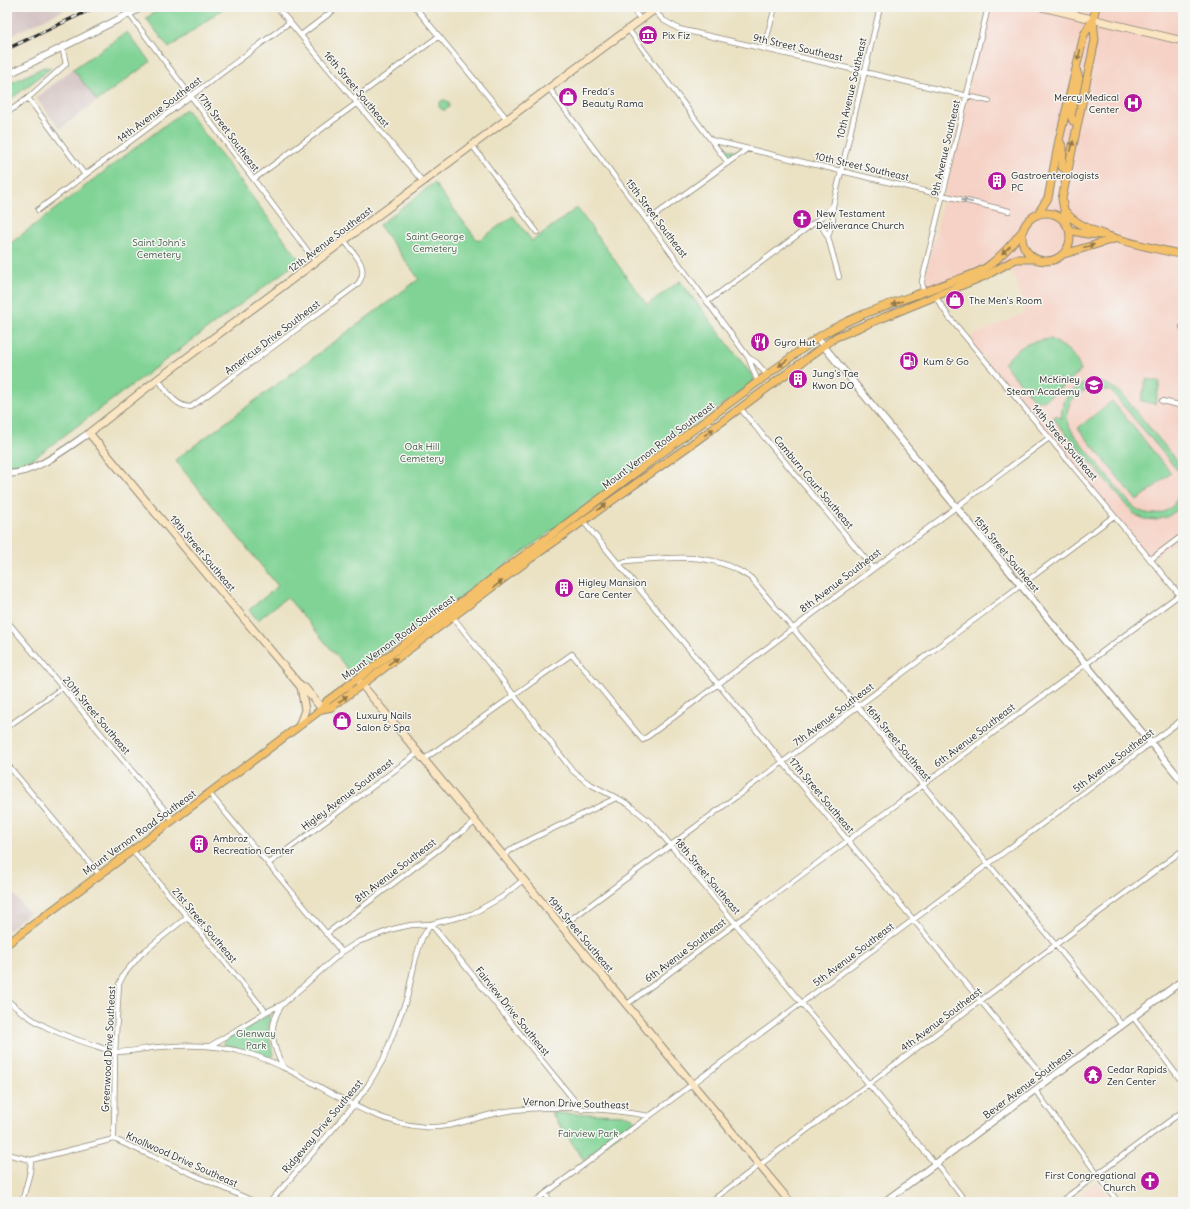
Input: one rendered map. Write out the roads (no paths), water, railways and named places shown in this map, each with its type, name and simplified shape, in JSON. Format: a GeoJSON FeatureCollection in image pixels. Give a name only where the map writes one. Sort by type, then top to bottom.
{"type":"FeatureCollection","features":[{"type":"Feature","properties":{"kind":"main road"},"geometry":{"type":"LineString","coordinates":[[1042,7],[1183,41]]}},
{"type":"Feature","properties":{"kind":"main road"},"geometry":{"type":"LineString","coordinates":[[1037,215],[1048,198],[1059,140],[1084,35],[1093,19],[1096,7]]}},
{"type":"Feature","properties":{"kind":"main road","name":"12th Avenue Southeast"},"geometry":{"type":"LineString","coordinates":[[89,433],[158,379],[656,8]]}},
{"type":"Feature","properties":{"kind":"main road"},"geometry":{"type":"LineString","coordinates":[[1064,254],[1070,240],[1062,207],[1062,199],[1066,171],[1095,40],[1093,19]]}},
{"type":"Feature","properties":{"kind":"main road"},"geometry":{"type":"LineString","coordinates":[[1076,69],[1079,78],[1071,116],[1073,121],[1077,123]]}},
{"type":"Feature","properties":{"kind":"main road"},"geometry":{"type":"LineString","coordinates":[[1059,140],[1063,148],[1062,167],[1066,171]]}},
{"type":"Feature","properties":{"kind":"main road"},"geometry":{"type":"LineString","coordinates":[[1062,207],[1074,222],[1107,234],[1114,239],[1182,254]]}},
{"type":"Feature","properties":{"kind":"main road"},"geometry":{"type":"LineString","coordinates":[[1107,234],[1087,234],[1068,228],[1057,216],[1044,213],[1031,218],[1023,230],[1022,236],[1025,250],[1036,259],[1050,261],[1064,254],[1114,239]]}},
{"type":"Feature","properties":{"kind":"main road","name":"Mount Vernon Road Southeast"},"geometry":{"type":"LineString","coordinates":[[7,944],[322,709],[332,707],[360,681],[817,338],[832,328],[985,268],[1011,245],[1023,230]]}},
{"type":"Feature","properties":{"kind":"main road","name":"Mount Vernon Road Southeast"},"geometry":{"type":"LineString","coordinates":[[360,681],[453,617],[836,337],[987,275],[1016,259],[1036,259]]}},
{"type":"Feature","properties":{"kind":"main road"},"geometry":{"type":"LineString","coordinates":[[721,422],[735,405],[761,385],[767,375]]}},
{"type":"Feature","properties":{"kind":"main road","name":"19th Street Southeast"},"geometry":{"type":"LineString","coordinates":[[89,433],[301,687],[305,688],[322,709]]}},
{"type":"Feature","properties":{"kind":"main road","name":"19th Street Southeast"},"geometry":{"type":"LineString","coordinates":[[360,681],[423,760],[790,1202]]}},
{"type":"Feature","properties":{"kind":"main road","name":"19th Street Southeast"},"geometry":{"type":"LineString","coordinates":[[299,726],[305,710],[301,687]]}},
{"type":"Feature","properties":{"kind":"street"},"geometry":{"type":"LineString","coordinates":[[7,74],[143,7]]}},
{"type":"Feature","properties":{"kind":"street","name":"16th Street Southeast"},"geometry":{"type":"LineString","coordinates":[[277,7],[422,182]]}},
{"type":"Feature","properties":{"kind":"street"},"geometry":{"type":"LineString","coordinates":[[301,35],[338,7]]}},
{"type":"Feature","properties":{"kind":"street"},"geometry":{"type":"LineString","coordinates":[[415,7],[507,119]]}},
{"type":"Feature","properties":{"kind":"street"},"geometry":{"type":"LineString","coordinates":[[631,7],[641,20]]}},
{"type":"Feature","properties":{"kind":"street"},"geometry":{"type":"LineString","coordinates":[[764,48],[775,7]]}},
{"type":"Feature","properties":{"kind":"street","name":"10th Avenue Southeast"},"geometry":{"type":"LineString","coordinates":[[828,237],[833,219],[833,206],[880,7]]}},
{"type":"Feature","properties":{"kind":"street","name":"9th Avenue Southeast"},"geometry":{"type":"LineString","coordinates":[[923,293],[922,280],[988,7]]}},
{"type":"Feature","properties":{"kind":"street","name":"9th Street Southeast"},"geometry":{"type":"LineString","coordinates":[[656,8],[663,20],[679,28],[990,101]]}},
{"type":"Feature","properties":{"kind":"street","name":"17th Street Southeast"},"geometry":{"type":"LineString","coordinates":[[129,14],[316,262]]}},
{"type":"Feature","properties":{"kind":"street","name":"14th Avenue Southeast"},"geometry":{"type":"LineString","coordinates":[[38,210],[290,22]]}},
{"type":"Feature","properties":{"kind":"street"},"geometry":{"type":"LineString","coordinates":[[628,29],[728,163]]}},
{"type":"Feature","properties":{"kind":"street"},"geometry":{"type":"LineString","coordinates":[[254,179],[439,36]]}},
{"type":"Feature","properties":{"kind":"street"},"geometry":{"type":"LineString","coordinates":[[7,113],[28,98],[66,64],[62,46]]}},
{"type":"Feature","properties":{"kind":"street","name":"15th Street Southeast"},"geometry":{"type":"LineString","coordinates":[[549,88],[749,358],[758,382]]}},
{"type":"Feature","properties":{"kind":"street"},"geometry":{"type":"LineString","coordinates":[[28,98],[85,175]]}},
{"type":"Feature","properties":{"kind":"street","name":"10th Street Southeast"},"geometry":{"type":"LineString","coordinates":[[711,140],[1009,211]]}},
{"type":"Feature","properties":{"kind":"street"},"geometry":{"type":"LineString","coordinates":[[472,145],[537,232]]}},
{"type":"Feature","properties":{"kind":"street"},"geometry":{"type":"LineString","coordinates":[[647,221],[747,149]]}},
{"type":"Feature","properties":{"kind":"street"},"geometry":{"type":"LineString","coordinates":[[707,302],[818,220],[833,206]]}},
{"type":"Feature","properties":{"kind":"street"},"geometry":{"type":"LineString","coordinates":[[818,220],[828,237],[838,278]]}},
{"type":"Feature","properties":{"kind":"street","name":"Americus Drive Southeast"},"geometry":{"type":"LineString","coordinates":[[158,379],[177,404],[184,407],[191,407],[300,328],[357,285],[362,278],[364,270],[344,240]]}},
{"type":"Feature","properties":{"kind":"street","name":"14th Street Southeast"},"geometry":{"type":"LineString","coordinates":[[935,296],[938,302],[1049,438],[1183,599]]}},
{"type":"Feature","properties":{"kind":"street","name":"15th Street Southeast"},"geometry":{"type":"LineString","coordinates":[[817,338],[1183,782]]}},
{"type":"Feature","properties":{"kind":"street","name":"15th Street Southeast"},"geometry":{"type":"LineString","coordinates":[[749,358],[756,362],[767,375]]}},
{"type":"Feature","properties":{"kind":"street"},"geometry":{"type":"LineString","coordinates":[[1162,401],[1183,406]]}},
{"type":"Feature","properties":{"kind":"street","name":"Camburn Court Southeast"},"geometry":{"type":"LineString","coordinates":[[740,408],[873,568]]}},
{"type":"Feature","properties":{"kind":"street","name":"12th Avenue Southeast"},"geometry":{"type":"LineString","coordinates":[[7,474],[28,470],[89,433]]}},
{"type":"Feature","properties":{"kind":"street","name":"8th Avenue Southeast"},"geometry":{"type":"LineString","coordinates":[[513,695],[572,654],[643,740],[1049,438]]}},
{"type":"Feature","properties":{"kind":"street","name":"7th Avenue Southeast"},"geometry":{"type":"LineString","coordinates":[[562,926],[1114,516]]}},
{"type":"Feature","properties":{"kind":"street","name":"17th Street Southeast"},"geometry":{"type":"LineString","coordinates":[[583,521],[1047,1081]]}},
{"type":"Feature","properties":{"kind":"street"},"geometry":{"type":"LineString","coordinates":[[1150,560],[1183,535]]}},
{"type":"Feature","properties":{"kind":"street","name":"16th Street Southeast"},"geometry":{"type":"LineString","coordinates":[[618,564],[626,561],[692,557],[707,558],[751,578],[1122,1025]]}},
{"type":"Feature","properties":{"kind":"street","name":"6th Avenue Southeast"},"geometry":{"type":"LineString","coordinates":[[626,1005],[1179,594]]}},
{"type":"Feature","properties":{"kind":"street","name":"18th Street Southeast"},"geometry":{"type":"LineString","coordinates":[[453,617],[573,771],[588,783],[628,804],[653,824],[966,1202]]}},
{"type":"Feature","properties":{"kind":"street","name":"20th Street Southeast"},"geometry":{"type":"LineString","coordinates":[[7,621],[173,820]]}},
{"type":"Feature","properties":{"kind":"street"},"geometry":{"type":"LineString","coordinates":[[7,728],[62,688]]}},
{"type":"Feature","properties":{"kind":"street"},"geometry":{"type":"LineString","coordinates":[[423,760],[513,695]]}},
{"type":"Feature","properties":{"kind":"street","name":"5th Avenue Southeast"},"geometry":{"type":"LineString","coordinates":[[534,1202],[1183,720]]}},
{"type":"Feature","properties":{"kind":"street","name":"Higley Avenue Southeast"},"geometry":{"type":"LineString","coordinates":[[268,864],[418,753]]}},
{"type":"Feature","properties":{"kind":"street"},"geometry":{"type":"LineString","coordinates":[[7,764],[99,874]]}},
{"type":"Feature","properties":{"kind":"street"},"geometry":{"type":"LineString","coordinates":[[209,793],[342,952]]}},
{"type":"Feature","properties":{"kind":"street"},"geometry":{"type":"LineString","coordinates":[[503,856],[514,847],[616,798]]}},
{"type":"Feature","properties":{"kind":"street","name":"8th Avenue Southeast"},"geometry":{"type":"LineString","coordinates":[[326,934],[475,822]]}},
{"type":"Feature","properties":{"kind":"street","name":"21st Street Southeast"},"geometry":{"type":"LineString","coordinates":[[132,850],[266,1012]]}},
{"type":"Feature","properties":{"kind":"street","name":"4th Avenue Southeast"},"geometry":{"type":"LineString","coordinates":[[710,1202],[1183,850]]}},
{"type":"Feature","properties":{"kind":"street"},"geometry":{"type":"LineString","coordinates":[[284,1068],[276,1054],[272,1027],[275,1015],[283,1004],[342,952],[375,934],[411,925],[430,924],[472,914],[482,910],[502,897],[523,880]]}},
{"type":"Feature","properties":{"kind":"street","name":"Greenwood Drive Southeast"},"geometry":{"type":"LineString","coordinates":[[114,1139],[115,1052],[119,984],[124,974],[141,954],[186,917]]}},
{"type":"Feature","properties":{"kind":"street","name":"Ridgeway Drive Southeast"},"geometry":{"type":"LineString","coordinates":[[270,1202],[353,1106],[383,1060],[407,998],[415,961],[422,938],[430,924]]}},
{"type":"Feature","properties":{"kind":"street","name":"Fairview Drive Southeast"},"geometry":{"type":"LineString","coordinates":[[430,924],[582,1110]]}},
{"type":"Feature","properties":{"kind":"street","name":"Bever Avenue Southeast"},"geometry":{"type":"LineString","coordinates":[[884,1202],[1183,980]]}},
{"type":"Feature","properties":{"kind":"street","name":"Vernon Drive Southeast"},"geometry":{"type":"LineString","coordinates":[[7,1000],[23,1014],[51,1031],[115,1052],[193,1045],[210,1046],[248,1053],[266,1059],[284,1068],[353,1106],[389,1120],[426,1127],[446,1126],[496,1113],[521,1109],[582,1110],[630,1113],[649,1116]]}},
{"type":"Feature","properties":{"kind":"street"},"geometry":{"type":"LineString","coordinates":[[210,1046],[266,1012],[283,1004]]}},
{"type":"Feature","properties":{"kind":"street"},"geometry":{"type":"LineString","coordinates":[[1133,1017],[1183,1084]]}},
{"type":"Feature","properties":{"kind":"street"},"geometry":{"type":"LineString","coordinates":[[1035,1090],[1118,1202]]}},
{"type":"Feature","properties":{"kind":"street"},"geometry":{"type":"LineString","coordinates":[[1060,1202],[1183,1111]]}},
{"type":"Feature","properties":{"kind":"street","name":"Knollwood Drive Southeast"},"geometry":{"type":"LineString","coordinates":[[7,1154],[31,1160],[114,1139],[255,1202]]}},
{"type":"Feature","properties":{"kind":"street"},"geometry":{"type":"LineString","coordinates":[[22,1202],[30,1172],[31,1160]]}},
{"type":"Feature","properties":{"kind":"street"},"geometry":{"type":"LineString","coordinates":[[545,1194],[551,1202]]}},
{"type":"Feature","properties":{"kind":"railway"},"geometry":{"type":"LineString","coordinates":[[7,49],[96,7]]}},
{"type":"Feature","properties":{"kind":"place","name":"Pix Fiz"},"geometry":{"type":"Point","coordinates":[648,35]}},
{"type":"Feature","properties":{"kind":"place","name":"Freda's Beauty Rama"},"geometry":{"type":"Point","coordinates":[568,97]}},
{"type":"Feature","properties":{"kind":"place","name":"Mercy Medical Center"},"geometry":{"type":"Point","coordinates":[1133,103]}},
{"type":"Feature","properties":{"kind":"place","name":"Gastroenterologists PC"},"geometry":{"type":"Point","coordinates":[997,181]}},
{"type":"Feature","properties":{"kind":"place","name":"New Testament Deliverance Church"},"geometry":{"type":"Point","coordinates":[802,219]}},
{"type":"Feature","properties":{"kind":"place","name":"The Men's Room"},"geometry":{"type":"Point","coordinates":[955,300]}},
{"type":"Feature","properties":{"kind":"place","name":"Gyro Hut"},"geometry":{"type":"Point","coordinates":[760,342]}},
{"type":"Feature","properties":{"kind":"place","name":"Kum & Go"},"geometry":{"type":"Point","coordinates":[909,361]}},
{"type":"Feature","properties":{"kind":"place","name":"Jung's Tae Kwon DO"},"geometry":{"type":"Point","coordinates":[798,379]}},
{"type":"Feature","properties":{"kind":"place","name":"McKinley Steam Academy"},"geometry":{"type":"Point","coordinates":[1094,385]}},
{"type":"Feature","properties":{"kind":"place","name":"Higley Mansion Care Center"},"geometry":{"type":"Point","coordinates":[564,588]}},
{"type":"Feature","properties":{"kind":"place","name":"Luxury Nails Salon & Spa"},"geometry":{"type":"Point","coordinates":[342,721]}},
{"type":"Feature","properties":{"kind":"place","name":"Ambroz Recreation Center"},"geometry":{"type":"Point","coordinates":[199,844]}},
{"type":"Feature","properties":{"kind":"place","name":"Cedar Rapids Zen Center"},"geometry":{"type":"Point","coordinates":[1093,1075]}},
{"type":"Feature","properties":{"kind":"place","name":"First Congregational Church"},"geometry":{"type":"Point","coordinates":[1150,1181]}},
{"type":"Feature","properties":{"kind":"park label","name":"Saint George Cemetery"},"geometry":{"type":"Point","coordinates":[435,242]}},
{"type":"Feature","properties":{"kind":"park label","name":"Saint John's Cemetery"},"geometry":{"type":"Point","coordinates":[159,248]}},
{"type":"Feature","properties":{"kind":"park label","name":"Oak Hill Cemetery"},"geometry":{"type":"Point","coordinates":[422,452]}},
{"type":"Feature","properties":{"kind":"park label","name":"Glenway Park"},"geometry":{"type":"Point","coordinates":[256,1038]}},
{"type":"Feature","properties":{"kind":"park label","name":"Fairview Park"},"geometry":{"type":"Point","coordinates":[588,1133]}}]}
